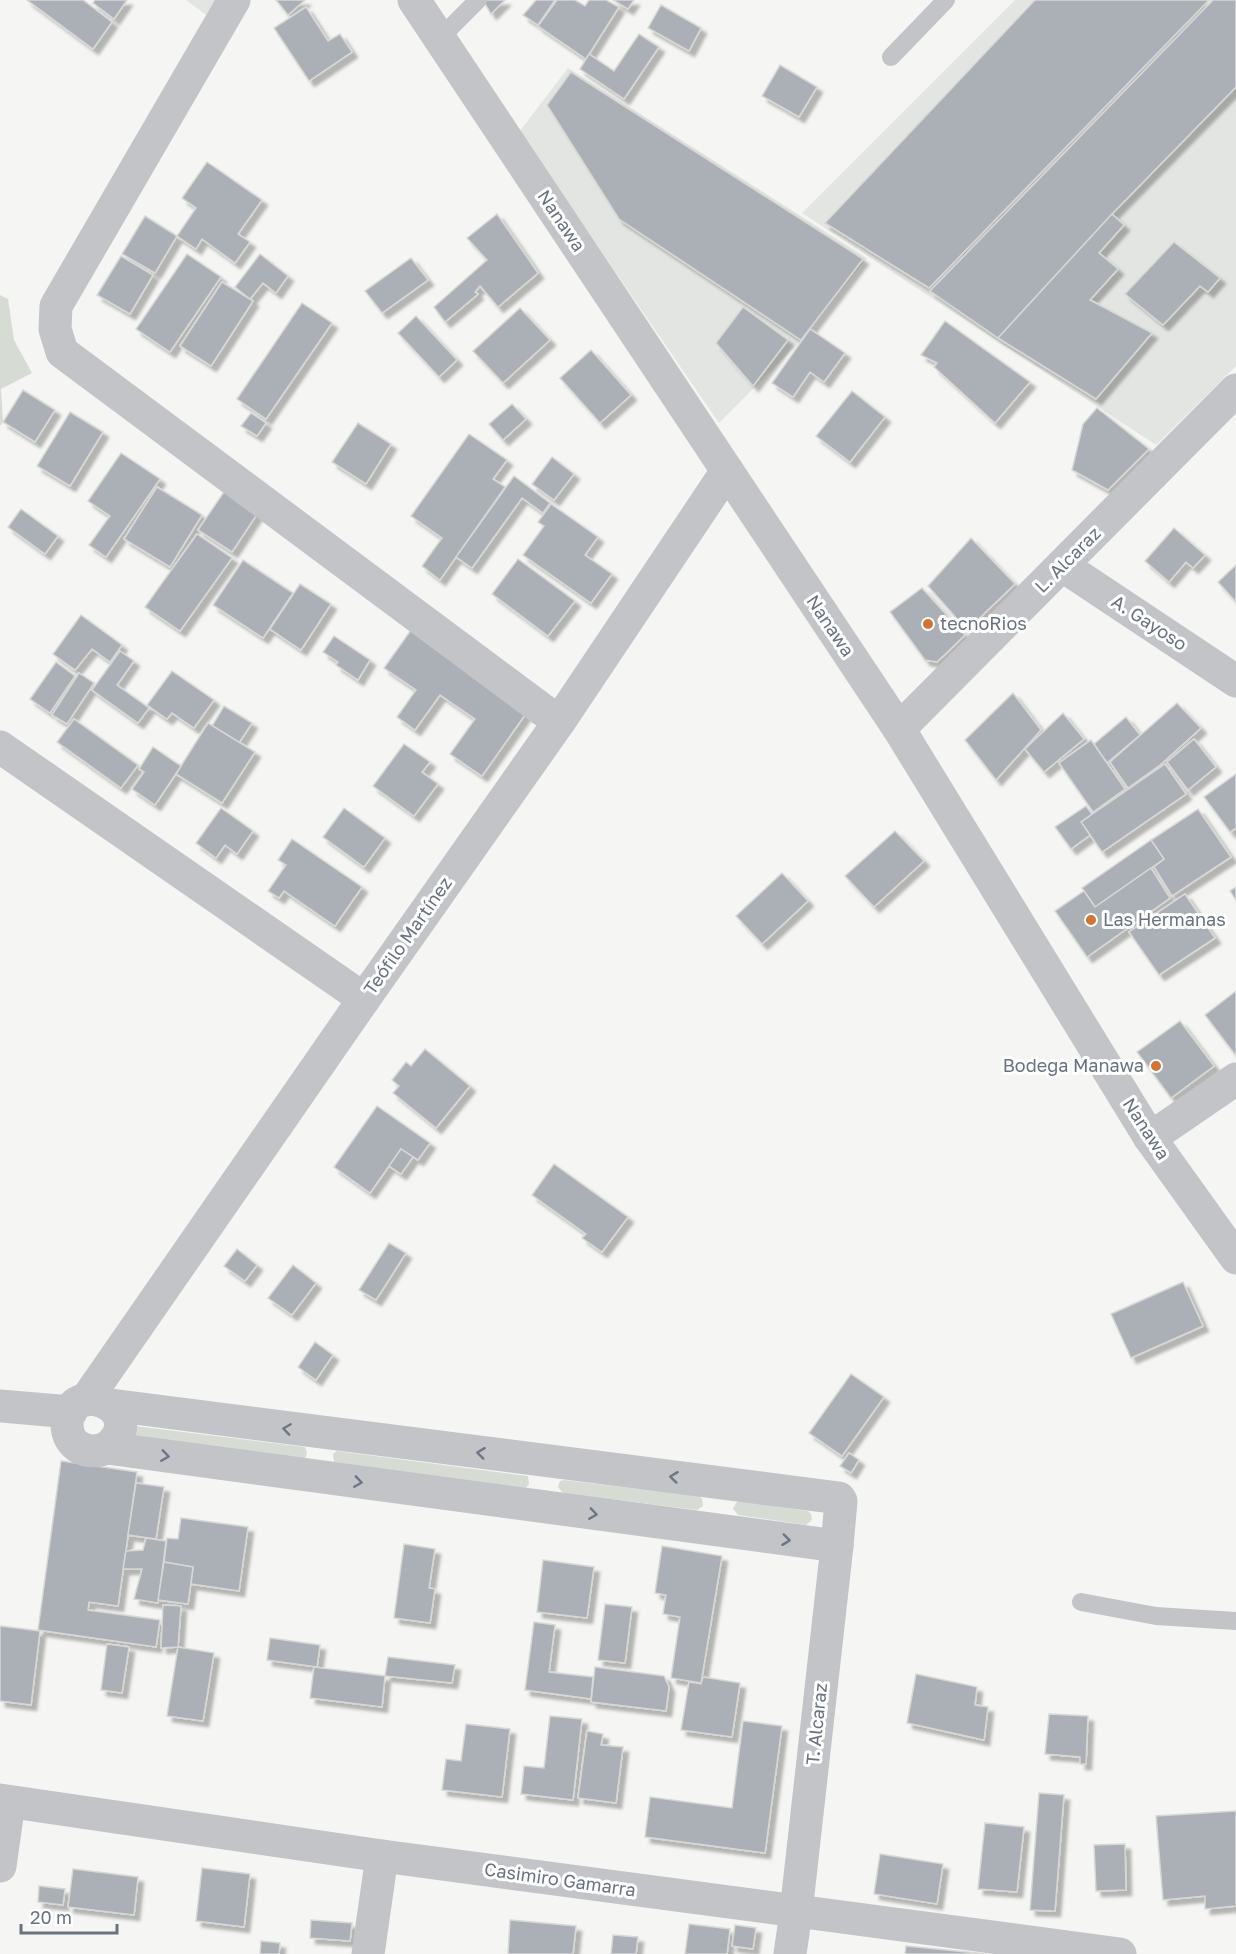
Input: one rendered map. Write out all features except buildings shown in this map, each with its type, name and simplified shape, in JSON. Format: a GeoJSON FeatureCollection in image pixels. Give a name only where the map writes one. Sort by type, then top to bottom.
{"type":"FeatureCollection","features":[{"type":"Feature","properties":{"kind":"street"},"geometry":{"type":"LineString","coordinates":[[234,0],[56,306],[55,329],[62,352],[559,722]]}},
{"type":"Feature","properties":{"kind":"street","name":"Nanawa"},"geometry":{"type":"LineString","coordinates":[[414,0],[899,729],[1150,1138],[1236,1258]]}},
{"type":"Feature","properties":{"kind":"street","name":"L. Alcaraz"},"geometry":{"type":"LineString","coordinates":[[899,729],[1236,390]]}},
{"type":"Feature","properties":{"kind":"street","name":"Teófilo Martínez"},"geometry":{"type":"LineString","coordinates":[[89,1406],[363,999],[559,722],[727,471]]}},
{"type":"Feature","properties":{"kind":"street","name":"A. Gayoso"},"geometry":{"type":"LineString","coordinates":[[1063,566],[1236,681]]}},
{"type":"Feature","properties":{"kind":"street"},"geometry":{"type":"LineString","coordinates":[[0,747],[363,999]]}},
{"type":"Feature","properties":{"kind":"street"},"geometry":{"type":"LineString","coordinates":[[1150,1138],[1236,1079]]}},
{"type":"Feature","properties":{"kind":"street"},"geometry":{"type":"LineString","coordinates":[[0,1406],[89,1406],[724,1484],[716,1532]]}},
{"type":"Feature","properties":{"kind":"street"},"geometry":{"type":"LineString","coordinates":[[107,1448],[113,1443],[119,1428],[116,1412],[89,1406],[67,1418],[69,1436],[74,1444],[91,1452],[107,1448],[716,1532],[837,1546]]}},
{"type":"Feature","properties":{"kind":"street"},"geometry":{"type":"LineString","coordinates":[[542,1507],[549,1461]]}},
{"type":"Feature","properties":{"kind":"street","name":"T. Alcaraz"},"geometry":{"type":"LineString","coordinates":[[724,1484],[836,1497],[841,1501],[790,1954]]}},
{"type":"Feature","properties":{"kind":"street"},"geometry":{"type":"LineString","coordinates":[[0,1866],[5,1801]]}},
{"type":"Feature","properties":{"kind":"street","name":"Casimiro Gamarra"},"geometry":{"type":"LineString","coordinates":[[5,1801],[382,1856],[1120,1954]]}},
{"type":"Feature","properties":{"kind":"street"},"geometry":{"type":"LineString","coordinates":[[368,1954],[382,1856]]}},
{"type":"Feature","properties":{"kind":"lane"},"geometry":{"type":"LineString","coordinates":[[440,38],[478,0]]}},
{"type":"Feature","properties":{"kind":"lane"},"geometry":{"type":"LineString","coordinates":[[891,57],[946,0]]}},
{"type":"Feature","properties":{"kind":"lane"},"geometry":{"type":"LineString","coordinates":[[1081,1602],[1156,1617],[1236,1622]]}},
{"type":"Feature","properties":{"kind":"shaded area"},"geometry":{"type":"Polygon","coordinates":[[[186,0],[221,0],[206,15],[186,0]]]}},
{"type":"Feature","properties":{"kind":"shaded area"},"geometry":{"type":"Polygon","coordinates":[[[1015,0],[1236,0],[1236,366],[1156,445],[802,213],[1015,0]]]}},
{"type":"Feature","properties":{"kind":"shaded area"},"geometry":{"type":"Polygon","coordinates":[[[568,68],[867,258],[802,340],[719,423],[519,132],[568,68]]]}},
{"type":"Feature","properties":{"kind":"shaded area"},"geometry":{"type":"Polygon","coordinates":[[[0,295],[8,299],[14,340],[32,373],[1,389],[3,422],[0,426],[0,295]]]}},
{"type":"Feature","properties":{"kind":"shaded area"},"geometry":{"type":"Polygon","coordinates":[[[135,1426],[305,1447],[307,1453],[305,1459],[133,1439],[135,1426]]]}},
{"type":"Feature","properties":{"kind":"shaded area"},"geometry":{"type":"Polygon","coordinates":[[[337,1451],[528,1476],[529,1484],[526,1488],[334,1462],[333,1454],[337,1451]]]}},
{"type":"Feature","properties":{"kind":"shaded area"},"geometry":{"type":"Polygon","coordinates":[[[560,1481],[699,1496],[703,1506],[697,1510],[563,1493],[558,1487],[560,1481]]]}},
{"type":"Feature","properties":{"kind":"shaded area"},"geometry":{"type":"Polygon","coordinates":[[[739,1501],[808,1511],[812,1520],[806,1525],[738,1515],[733,1509],[739,1501]]]}},
{"type":"Feature","properties":{"kind":"place","name":"tecnoRios"},"geometry":{"type":"Point","coordinates":[928,624]}},
{"type":"Feature","properties":{"kind":"place","name":"Las Hermanas"},"geometry":{"type":"Point","coordinates":[1091,920]}},
{"type":"Feature","properties":{"kind":"place","name":"Bodega Manawa"},"geometry":{"type":"Point","coordinates":[1156,1066]}}]}
